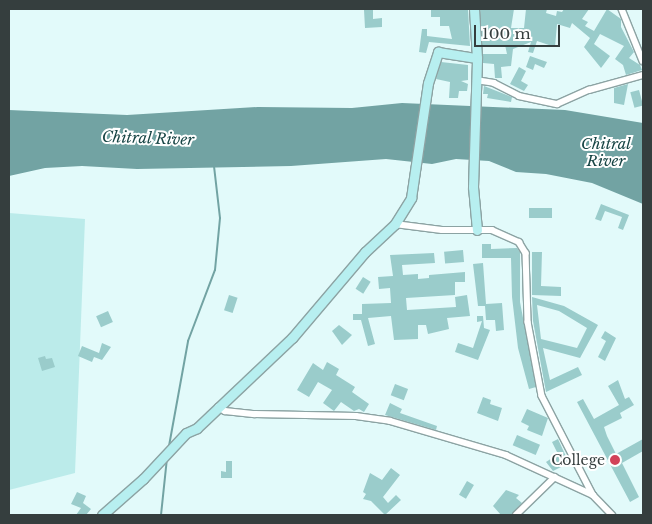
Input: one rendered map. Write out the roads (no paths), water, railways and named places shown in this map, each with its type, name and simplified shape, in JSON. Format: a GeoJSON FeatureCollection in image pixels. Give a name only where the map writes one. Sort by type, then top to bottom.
{"type":"FeatureCollection","features":[{"type":"Feature","properties":{"kind":"street"},"geometry":{"type":"LineString","coordinates":[[474,9],[477,58],[474,92],[473,187],[477,230]]}},
{"type":"Feature","properties":{"kind":"street"},"geometry":{"type":"LineString","coordinates":[[622,9],[643,61]]}},
{"type":"Feature","properties":{"kind":"street"},"geometry":{"type":"LineString","coordinates":[[102,515],[143,480],[186,433],[197,428],[292,338],[365,252],[395,224],[411,198],[428,83],[438,52],[477,58]]}},
{"type":"Feature","properties":{"kind":"street"},"geometry":{"type":"LineString","coordinates":[[476,80],[494,83],[519,96],[558,104],[589,90],[643,75]]}},
{"type":"Feature","properties":{"kind":"street"},"geometry":{"type":"LineString","coordinates":[[395,224],[442,230],[492,230],[519,242],[526,253],[528,322],[542,396],[593,495],[612,515]]}},
{"type":"Feature","properties":{"kind":"street"},"geometry":{"type":"LineString","coordinates":[[218,407],[225,411],[255,414],[382,419],[506,455],[593,495]]}},
{"type":"Feature","properties":{"kind":"street"},"geometry":{"type":"LineString","coordinates":[[516,515],[554,477]]}},
{"type":"Feature","properties":{"kind":"water","name":"Chitral River"},"geometry":{"type":"Polygon","coordinates":[[[402,103],[565,110],[643,123],[643,204],[592,183],[546,174],[516,172],[489,161],[456,159],[432,164],[386,159],[291,166],[137,169],[82,166],[45,168],[9,176],[9,110],[127,115],[258,107],[352,108],[402,103]]]}},
{"type":"Feature","properties":{"kind":"waterway"},"geometry":{"type":"LineString","coordinates":[[169,446],[188,341],[215,270],[220,218],[214,166]]}},
{"type":"Feature","properties":{"kind":"waterway"},"geometry":{"type":"LineString","coordinates":[[161,515],[167,458]]}},
{"type":"Feature","properties":{"kind":"place","name":"College"},"geometry":{"type":"Point","coordinates":[615,460]}}]}
